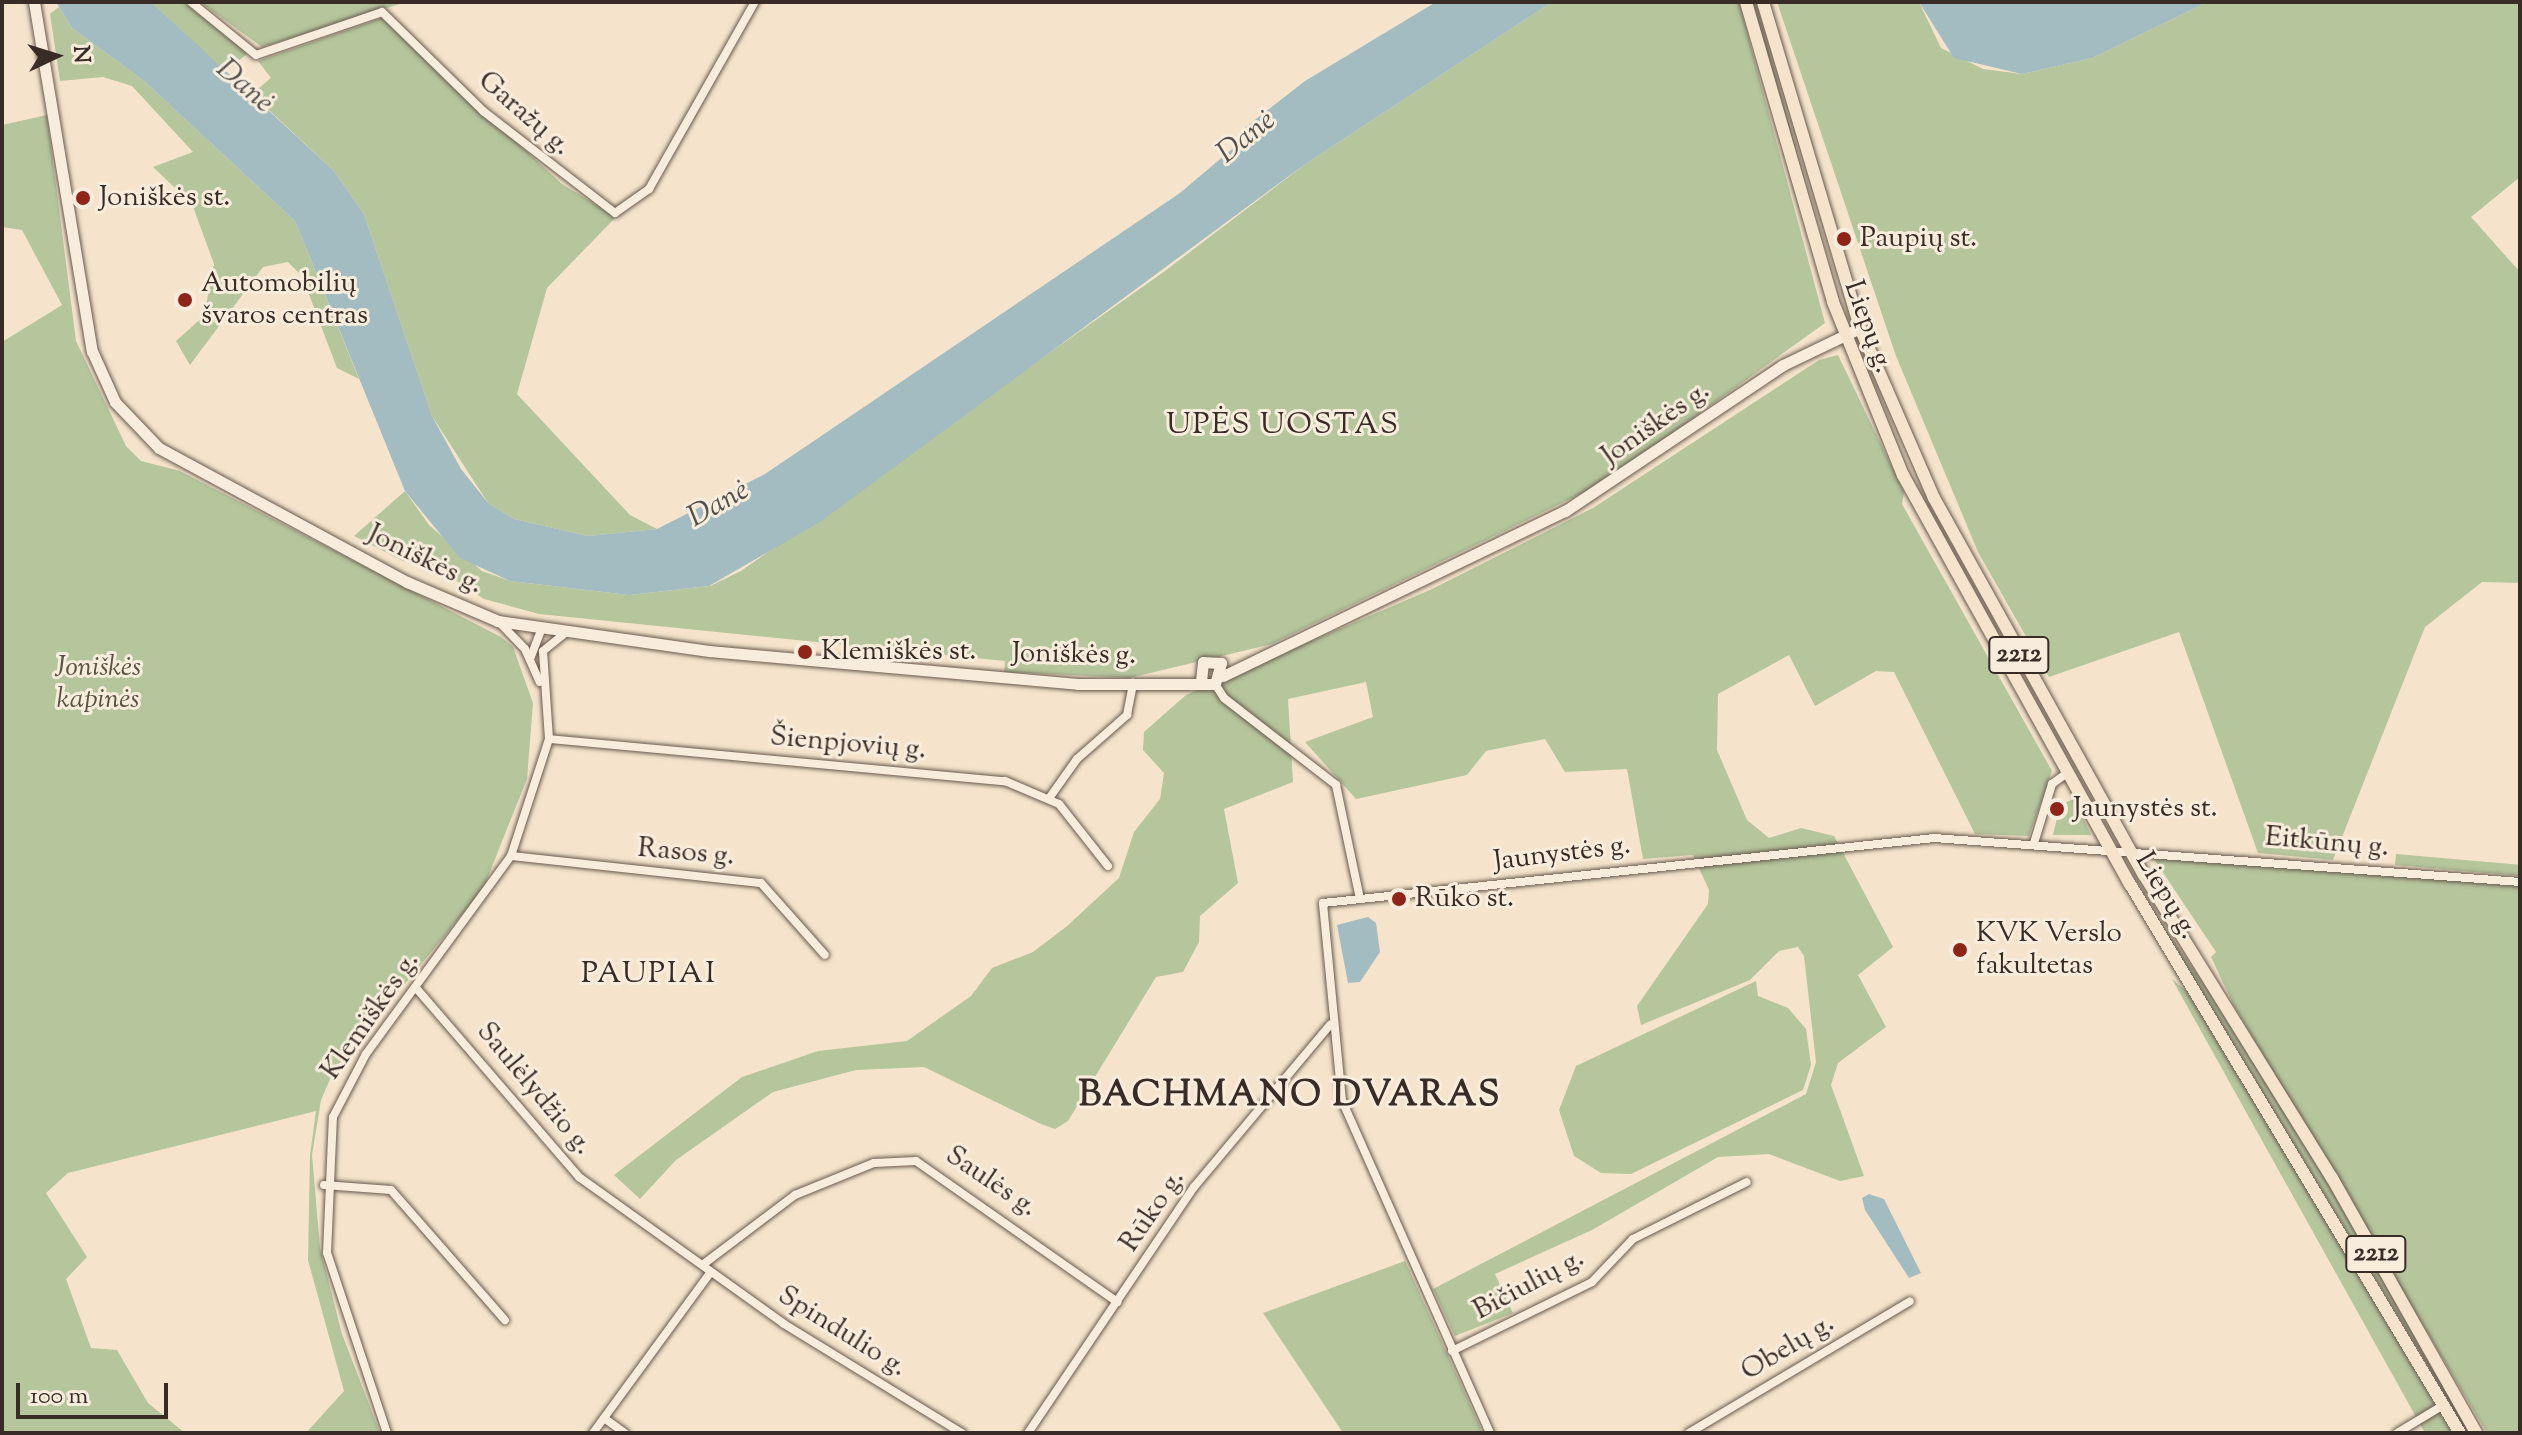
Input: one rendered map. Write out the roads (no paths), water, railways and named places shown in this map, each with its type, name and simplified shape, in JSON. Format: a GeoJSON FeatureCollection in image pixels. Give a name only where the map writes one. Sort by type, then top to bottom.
{"type":"FeatureCollection","features":[{"type":"Feature","properties":{"kind":"main road","name":"Joniškės g."},"geometry":{"type":"LineString","coordinates":[[34,2],[86,327],[115,402],[159,448],[407,582],[498,621],[563,635],[826,663],[1133,683],[1164,679],[1201,680],[1259,656],[1577,505],[1783,365],[1860,328]]}},
{"type":"Feature","properties":{"kind":"main road","name":"Liepų g."},"geometry":{"type":"LineString","coordinates":[[1746,2],[1844,334],[1903,475],[2110,848],[2460,1433]]}},
{"type":"Feature","properties":{"kind":"main road","name":"Liepų g."},"geometry":{"type":"LineString","coordinates":[[1763,2],[1860,328],[1966,560],[2130,849],[2332,1178],[2476,1433]]}},
{"type":"Feature","properties":{"kind":"main road","name":"Joniškės g."},"geometry":{"type":"LineString","coordinates":[[1164,679],[1213,659],[1220,674]]}},
{"type":"Feature","properties":{"kind":"main road"},"geometry":{"type":"LineString","coordinates":[[1200,666],[1201,680]]}},
{"type":"Feature","properties":{"kind":"street","name":"Garažų g."},"geometry":{"type":"LineString","coordinates":[[191,2],[256,55],[382,12],[483,111],[615,213],[649,189],[755,2]]}},
{"type":"Feature","properties":{"kind":"street","name":"Klemiškės g."},"geometry":{"type":"LineString","coordinates":[[498,621],[530,659],[543,690]]}},
{"type":"Feature","properties":{"kind":"street","name":"Klemiškės g."},"geometry":{"type":"LineString","coordinates":[[387,1433],[333,1286],[324,1185],[341,1097],[511,856],[549,739],[541,631]]}},
{"type":"Feature","properties":{"kind":"street"},"geometry":{"type":"LineString","coordinates":[[530,659],[541,631]]}},
{"type":"Feature","properties":{"kind":"street"},"geometry":{"type":"LineString","coordinates":[[543,651],[563,635]]}},
{"type":"Feature","properties":{"kind":"street"},"geometry":{"type":"LineString","coordinates":[[1220,674],[1224,698],[1336,785],[1360,899]]}},
{"type":"Feature","properties":{"kind":"street"},"geometry":{"type":"LineString","coordinates":[[1108,866],[1050,797],[1077,759],[1127,715],[1133,683]]}},
{"type":"Feature","properties":{"kind":"street","name":"Šienpjovių g."},"geometry":{"type":"LineString","coordinates":[[549,739],[974,778],[1050,797]]}},
{"type":"Feature","properties":{"kind":"street"},"geometry":{"type":"LineString","coordinates":[[2034,843],[2052,784],[2067,773]]}},
{"type":"Feature","properties":{"kind":"street","name":"Jaunystės g."},"geometry":{"type":"LineString","coordinates":[[1490,1433],[1342,1101],[1330,1025],[1319,910],[1323,903],[1934,838],[2130,849]]}},
{"type":"Feature","properties":{"kind":"street","name":"Eitkūnų g."},"geometry":{"type":"LineString","coordinates":[[2130,849],[2520,882]]}},
{"type":"Feature","properties":{"kind":"street","name":"Rasos g."},"geometry":{"type":"LineString","coordinates":[[511,856],[761,883],[825,955]]}},
{"type":"Feature","properties":{"kind":"street","name":"Saulėlydžio g."},"geometry":{"type":"LineString","coordinates":[[416,988],[563,1161],[705,1263]]}},
{"type":"Feature","properties":{"kind":"street","name":"Rūko g."},"geometry":{"type":"LineString","coordinates":[[1028,1433],[1194,1187],[1330,1025]]}},
{"type":"Feature","properties":{"kind":"street","name":"Saulės g."},"geometry":{"type":"LineString","coordinates":[[705,1263],[795,1195],[874,1163],[916,1161],[1117,1302]]}},
{"type":"Feature","properties":{"kind":"street","name":"Bičiulių g."},"geometry":{"type":"LineString","coordinates":[[1452,1351],[1592,1282],[1633,1239],[1747,1182]]}},
{"type":"Feature","properties":{"kind":"street"},"geometry":{"type":"LineString","coordinates":[[324,1185],[391,1190],[505,1320]]}},
{"type":"Feature","properties":{"kind":"street"},"geometry":{"type":"LineString","coordinates":[[593,1433],[710,1273],[705,1263]]}},
{"type":"Feature","properties":{"kind":"street","name":"Spindulio g."},"geometry":{"type":"LineString","coordinates":[[710,1273],[962,1433]]}},
{"type":"Feature","properties":{"kind":"street","name":"Obelų g."},"geometry":{"type":"LineString","coordinates":[[1689,1433],[1910,1301]]}},
{"type":"Feature","properties":{"kind":"street"},"geometry":{"type":"LineString","coordinates":[[2397,1433],[2442,1406]]}},
{"type":"Feature","properties":{"kind":"street"},"geometry":{"type":"LineString","coordinates":[[604,1418],[625,1433]]}},
{"type":"Feature","properties":{"kind":"water","name":"Danė"},"geometry":{"type":"Polygon","coordinates":[[[56,2],[151,2],[334,171],[364,214],[432,416],[461,469],[488,503],[514,519],[588,536],[657,529],[765,474],[1180,193],[1245,138],[1242,130],[1305,81],[1436,2],[1552,2],[1304,165],[820,522],[709,586],[629,595],[510,581],[460,558],[405,491],[295,221],[143,80],[72,28],[56,2]]]}},
{"type":"Feature","properties":{"kind":"water"},"geometry":{"type":"Polygon","coordinates":[[[1919,2],[2208,2],[2092,58],[2022,74],[1954,58],[1919,2]]]}},
{"type":"Feature","properties":{"kind":"water"},"geometry":{"type":"Polygon","coordinates":[[[1368,917],[1376,923],[1380,952],[1360,982],[1348,983],[1337,925],[1368,917]]]}},
{"type":"Feature","properties":{"kind":"water"},"geometry":{"type":"Polygon","coordinates":[[[1869,1194],[1884,1199],[1921,1273],[1909,1278],[1865,1210],[1862,1198],[1869,1194]]]}},
{"type":"Feature","properties":{"kind":"place","name":"Joniškės st."},"geometry":{"type":"Point","coordinates":[83,198]}},
{"type":"Feature","properties":{"kind":"place","name":"Paupių st."},"geometry":{"type":"Point","coordinates":[1844,239]}},
{"type":"Feature","properties":{"kind":"place","name":"Automobilių švaros centras"},"geometry":{"type":"Point","coordinates":[185,300]}},
{"type":"Feature","properties":{"kind":"place","name":"Klemiškės st."},"geometry":{"type":"Point","coordinates":[805,652]}},
{"type":"Feature","properties":{"kind":"place","name":"Jaunystės st."},"geometry":{"type":"Point","coordinates":[2057,809]}},
{"type":"Feature","properties":{"kind":"place","name":"Rūko st."},"geometry":{"type":"Point","coordinates":[1399,899]}},
{"type":"Feature","properties":{"kind":"place","name":"KVK Verslo fakultetas"},"geometry":{"type":"Point","coordinates":[1960,950]}},
{"type":"Feature","properties":{"kind":"district","name":"UPĖS UOSTAS"},"geometry":{"type":"Point","coordinates":[1283,426]}},
{"type":"Feature","properties":{"kind":"district","name":"PAUPIAI"},"geometry":{"type":"Point","coordinates":[649,975]}},
{"type":"Feature","properties":{"kind":"district","name":"BACHMANO DVARAS"},"geometry":{"type":"Point","coordinates":[1290,1097]}},
{"type":"Feature","properties":{"kind":"park label","name":"Joniškės kapinės"},"geometry":{"type":"Point","coordinates":[98,684]}}]}
